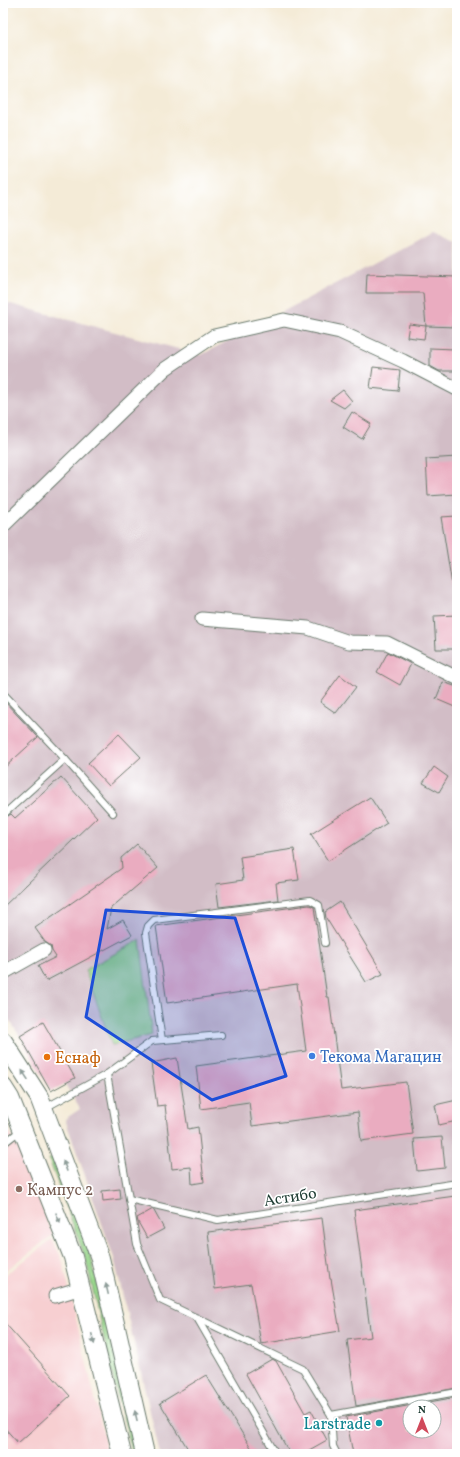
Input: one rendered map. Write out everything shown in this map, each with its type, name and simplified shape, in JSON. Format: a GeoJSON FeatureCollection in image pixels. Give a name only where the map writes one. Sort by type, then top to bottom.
{"type":"FeatureCollection","features":[{"type":"Feature","properties":{"kind":"main road"},"geometry":{"type":"LineString","coordinates":[[3,1041],[39,1097],[100,1258],[145,1454]]}},
{"type":"Feature","properties":{"kind":"main road"},"geometry":{"type":"LineString","coordinates":[[3,1087],[10,1098],[74,1257],[122,1454]]}},
{"type":"Feature","properties":{"kind":"main road"},"geometry":{"type":"LineString","coordinates":[[20,1125],[43,1109]]}},
{"type":"Feature","properties":{"kind":"street"},"geometry":{"type":"LineString","coordinates":[[3,526],[165,369],[214,336],[284,320],[340,332],[403,361],[457,389]]}},
{"type":"Feature","properties":{"kind":"street"},"geometry":{"type":"LineString","coordinates":[[202,619],[308,628],[349,642],[387,643],[457,678]]}},
{"type":"Feature","properties":{"kind":"street"},"geometry":{"type":"LineString","coordinates":[[3,973],[44,950]]}},
{"type":"Feature","properties":{"kind":"street"},"geometry":{"type":"LineString","coordinates":[[56,1296],[81,1288]]}},
{"type":"Feature","properties":{"kind":"lane"},"geometry":{"type":"LineString","coordinates":[[3,693],[113,813]]}},
{"type":"Feature","properties":{"kind":"lane"},"geometry":{"type":"LineString","coordinates":[[3,815],[65,759]]}},
{"type":"Feature","properties":{"kind":"lane"},"geometry":{"type":"LineString","coordinates":[[162,1040],[146,933],[148,926],[154,920],[310,900],[319,905],[325,943]]}},
{"type":"Feature","properties":{"kind":"lane"},"geometry":{"type":"LineString","coordinates":[[43,1109],[107,1074],[152,1041],[220,1035]]}},
{"type":"Feature","properties":{"kind":"lane"},"geometry":{"type":"LineString","coordinates":[[107,1074],[137,1244],[160,1300],[303,1369],[331,1415],[333,1446],[337,1454]]}},
{"type":"Feature","properties":{"kind":"lane"},"geometry":{"type":"LineString","coordinates":[[3,1144],[20,1125]]}},
{"type":"Feature","properties":{"kind":"lane","name":"Астибо"},"geometry":{"type":"LineString","coordinates":[[129,1199],[218,1220],[457,1183]]}},
{"type":"Feature","properties":{"kind":"lane"},"geometry":{"type":"LineString","coordinates":[[197,1318],[276,1454]]}},
{"type":"Feature","properties":{"kind":"lane"},"geometry":{"type":"LineString","coordinates":[[331,1415],[457,1392]]}},
{"type":"Feature","properties":{"kind":"highlighted area"},"geometry":{"type":"Polygon","coordinates":[[[106,910],[235,918],[286,1076],[212,1100],[86,1017],[106,910]]]}},
{"type":"Feature","properties":{"kind":"shaded area"},"geometry":{"type":"Polygon","coordinates":[[[433,232],[457,242],[457,1454],[160,1454],[114,1258],[65,1119],[80,1109],[65,1084],[51,1091],[20,1036],[3,1011],[3,302],[201,355],[433,232]]]}},
{"type":"Feature","properties":{"kind":"shaded area","name":"Кампус 2"},"geometry":{"type":"Polygon","coordinates":[[[5,1124],[16,1143],[53,1235],[3,1273],[3,1126],[5,1124]]]}},
{"type":"Feature","properties":{"kind":"shaded area"},"geometry":{"type":"Polygon","coordinates":[[[52,1239],[62,1259],[108,1454],[9,1454],[3,1450],[3,1277],[52,1239]]]}},
{"type":"Feature","properties":{"kind":"green space"},"geometry":{"type":"Polygon","coordinates":[[[140,940],[152,1035],[112,1045],[85,970],[140,940]]]}},
{"type":"Feature","properties":{"kind":"green space"},"geometry":{"type":"Polygon","coordinates":[[[52,1158],[83,1224],[139,1454],[133,1454],[114,1382],[86,1260],[49,1159],[52,1158]]]}},
{"type":"Feature","properties":{"kind":"building"},"geometry":{"type":"Polygon","coordinates":[[[367,274],[457,277],[457,327],[426,326],[423,293],[366,293],[367,274]]]}},
{"type":"Feature","properties":{"kind":"building"},"geometry":{"type":"Polygon","coordinates":[[[409,324],[426,326],[424,339],[407,337],[409,324]]]}},
{"type":"Feature","properties":{"kind":"building"},"geometry":{"type":"Polygon","coordinates":[[[430,348],[454,349],[454,371],[439,371],[430,366],[430,348]]]}},
{"type":"Feature","properties":{"kind":"building"},"geometry":{"type":"Polygon","coordinates":[[[373,367],[400,370],[398,391],[370,388],[373,367]]]}},
{"type":"Feature","properties":{"kind":"building"},"geometry":{"type":"Polygon","coordinates":[[[343,390],[352,401],[344,408],[330,400],[343,390]]]}},
{"type":"Feature","properties":{"kind":"building"},"geometry":{"type":"Polygon","coordinates":[[[352,412],[371,424],[362,439],[343,427],[352,412]]]}},
{"type":"Feature","properties":{"kind":"building"},"geometry":{"type":"Polygon","coordinates":[[[457,457],[457,494],[428,496],[426,459],[457,457]]]}},
{"type":"Feature","properties":{"kind":"building"},"geometry":{"type":"Polygon","coordinates":[[[457,516],[457,584],[452,585],[441,517],[457,516]]]}},
{"type":"Feature","properties":{"kind":"building"},"geometry":{"type":"Polygon","coordinates":[[[457,615],[457,649],[436,649],[434,616],[457,615]]]}},
{"type":"Feature","properties":{"kind":"building"},"geometry":{"type":"Polygon","coordinates":[[[388,652],[411,664],[400,685],[377,672],[388,652]]]}},
{"type":"Feature","properties":{"kind":"building"},"geometry":{"type":"Polygon","coordinates":[[[340,675],[356,687],[336,713],[320,702],[340,675]]]}},
{"type":"Feature","properties":{"kind":"building"},"geometry":{"type":"Polygon","coordinates":[[[443,682],[457,687],[457,708],[436,699],[443,682]]]}},
{"type":"Feature","properties":{"kind":"building"},"geometry":{"type":"Polygon","coordinates":[[[3,700],[38,737],[3,769],[3,700]]]}},
{"type":"Feature","properties":{"kind":"building"},"geometry":{"type":"Polygon","coordinates":[[[119,734],[141,757],[109,786],[88,763],[119,734]]]}},
{"type":"Feature","properties":{"kind":"building"},"geometry":{"type":"Polygon","coordinates":[[[434,767],[448,777],[439,792],[423,783],[434,767]]]}},
{"type":"Feature","properties":{"kind":"building"},"geometry":{"type":"Polygon","coordinates":[[[61,777],[97,817],[3,907],[3,819],[11,814],[15,818],[61,777]]]}},
{"type":"Feature","properties":{"kind":"building"},"geometry":{"type":"Polygon","coordinates":[[[370,797],[387,823],[328,861],[311,834],[370,797]]]}},
{"type":"Feature","properties":{"kind":"building"},"geometry":{"type":"Polygon","coordinates":[[[137,844],[158,868],[111,908],[107,929],[123,920],[132,935],[46,981],[38,966],[56,957],[51,946],[45,942],[35,928],[122,868],[121,858],[137,844]]]}},
{"type":"Feature","properties":{"kind":"building"},"geometry":{"type":"Polygon","coordinates":[[[294,849],[299,880],[276,883],[278,900],[219,907],[216,884],[243,880],[240,857],[294,849]]]}},
{"type":"Feature","properties":{"kind":"building"},"geometry":{"type":"Polygon","coordinates":[[[340,902],[383,974],[366,982],[326,918],[325,912],[340,902]]]}},
{"type":"Feature","properties":{"kind":"building"},"geometry":{"type":"Polygon","coordinates":[[[309,905],[314,907],[327,997],[329,997],[341,1090],[406,1082],[413,1134],[361,1141],[358,1112],[252,1126],[249,1102],[201,1109],[196,1066],[306,1051],[297,984],[167,1003],[156,926],[309,905]]]}},
{"type":"Feature","properties":{"kind":"building","name":"Еснаф"},"geometry":{"type":"Polygon","coordinates":[[[43,1022],[75,1078],[51,1091],[20,1036],[43,1022]]]}},
{"type":"Feature","properties":{"kind":"building"},"geometry":{"type":"Polygon","coordinates":[[[177,1058],[188,1129],[198,1127],[204,1182],[192,1184],[191,1167],[172,1169],[165,1105],[157,1106],[151,1063],[177,1058]]]}},
{"type":"Feature","properties":{"kind":"building"},"geometry":{"type":"Polygon","coordinates":[[[457,1100],[457,1121],[439,1125],[435,1105],[457,1100]]]}},
{"type":"Feature","properties":{"kind":"building"},"geometry":{"type":"Polygon","coordinates":[[[442,1137],[445,1168],[417,1171],[414,1139],[442,1137]]]}},
{"type":"Feature","properties":{"kind":"building"},"geometry":{"type":"Polygon","coordinates":[[[120,1189],[121,1199],[103,1201],[102,1191],[120,1189]]]}},
{"type":"Feature","properties":{"kind":"building"},"geometry":{"type":"Polygon","coordinates":[[[455,1196],[457,1210],[457,1388],[356,1406],[347,1340],[371,1337],[354,1210],[455,1196]]]}},
{"type":"Feature","properties":{"kind":"building"},"geometry":{"type":"Polygon","coordinates":[[[153,1209],[164,1229],[147,1238],[137,1218],[153,1209]]]}},
{"type":"Feature","properties":{"kind":"building"},"geometry":{"type":"Polygon","coordinates":[[[322,1218],[330,1279],[340,1331],[261,1344],[251,1284],[215,1289],[208,1232],[322,1218]]]}},
{"type":"Feature","properties":{"kind":"building"},"geometry":{"type":"Polygon","coordinates":[[[3,1321],[70,1396],[18,1443],[3,1426],[3,1321]]]}},
{"type":"Feature","properties":{"kind":"building"},"geometry":{"type":"Polygon","coordinates":[[[272,1359],[276,1361],[305,1413],[311,1410],[327,1440],[302,1454],[290,1454],[246,1374],[272,1359]]]}},
{"type":"Feature","properties":{"kind":"building"},"geometry":{"type":"Polygon","coordinates":[[[206,1375],[255,1454],[191,1454],[160,1403],[206,1375]]]}},
{"type":"Feature","properties":{"kind":"building","name":"Larstrade"},"geometry":{"type":"Polygon","coordinates":[[[457,1397],[457,1454],[353,1454],[346,1417],[402,1407],[402,1439],[442,1439],[442,1400],[457,1397]]]}},
{"type":"Feature","properties":{"kind":"place","name":"Текома Магацин"},"geometry":{"type":"Point","coordinates":[312,1056]}},
{"type":"Feature","properties":{"kind":"place","name":"Еснаф"},"geometry":{"type":"Point","coordinates":[47,1057]}},
{"type":"Feature","properties":{"kind":"place","name":"Кампус 2"},"geometry":{"type":"Point","coordinates":[19,1189]}},
{"type":"Feature","properties":{"kind":"place","name":"Larstrade"},"geometry":{"type":"Point","coordinates":[379,1423]}}]}
